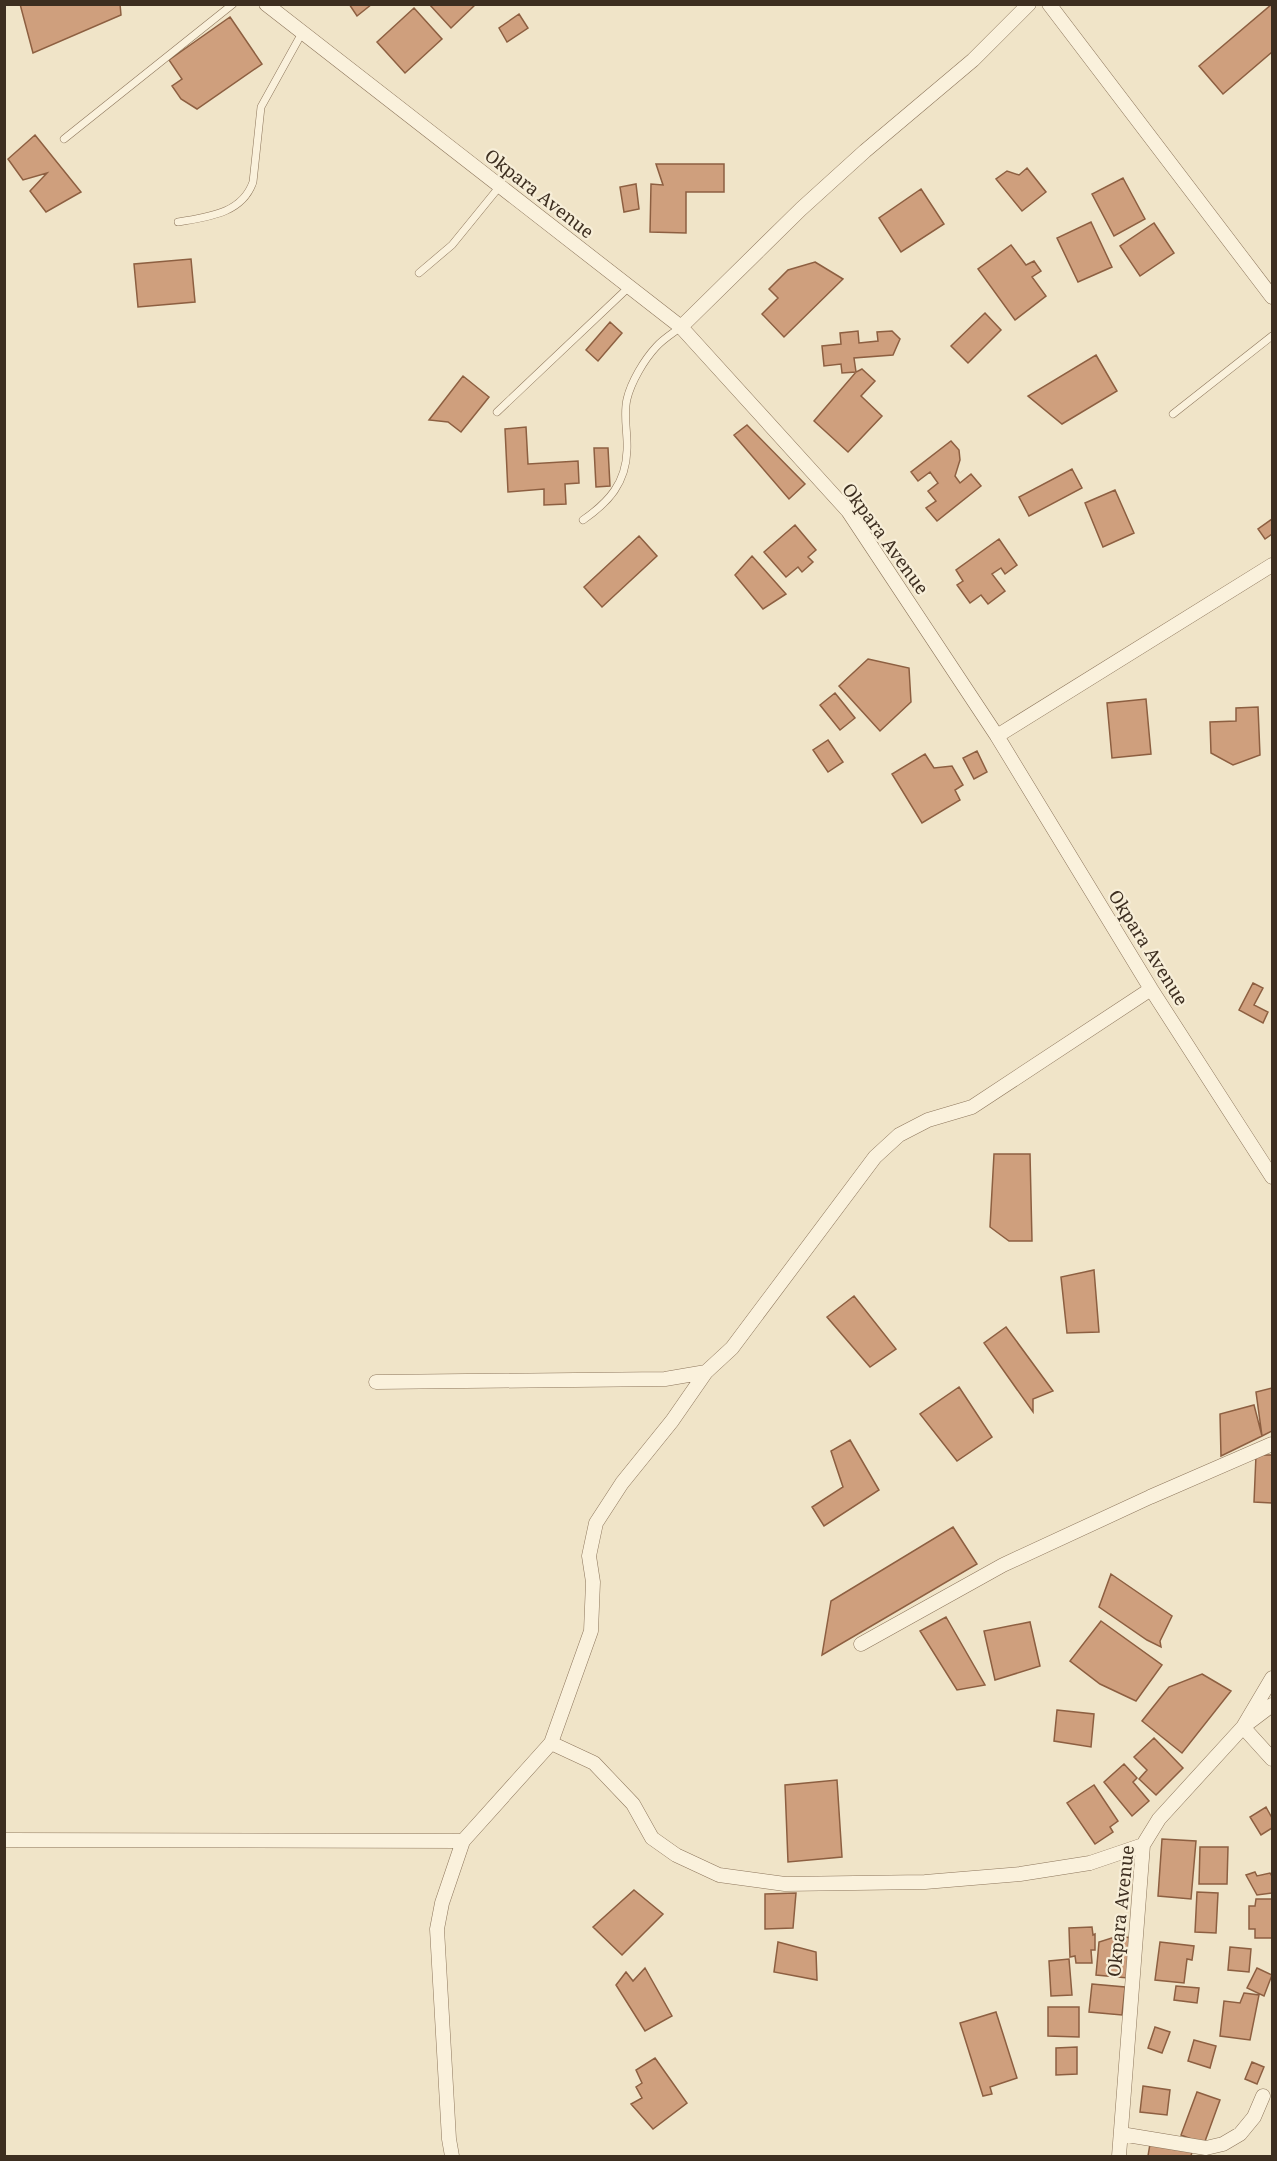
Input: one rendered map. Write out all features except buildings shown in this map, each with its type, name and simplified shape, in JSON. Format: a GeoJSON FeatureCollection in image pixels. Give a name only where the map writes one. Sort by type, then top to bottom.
{"type":"FeatureCollection","features":[{"type":"Feature","properties":{"kind":"street","name":"Okpara Avenue"},"geometry":{"type":"LineString","coordinates":[[266,4],[681,327],[848,512],[998,736],[1151,989],[1272,1177]]}},
{"type":"Feature","properties":{"kind":"street"},"geometry":{"type":"LineString","coordinates":[[681,327],[801,209],[973,60],[1029,4]]}},
{"type":"Feature","properties":{"kind":"street"},"geometry":{"type":"LineString","coordinates":[[1048,4],[1272,297]]}},
{"type":"Feature","properties":{"kind":"street"},"geometry":{"type":"LineString","coordinates":[[998,736],[1272,565]]}},
{"type":"Feature","properties":{"kind":"street"},"geometry":{"type":"LineString","coordinates":[[452,2157],[437,1929],[442,1903],[463,1840],[551,1743],[591,1631],[593,1582],[589,1556],[596,1523],[622,1483],[672,1421],[706,1372],[732,1348],[875,1157],[899,1135],[928,1120],[972,1107],[1151,989]]}},
{"type":"Feature","properties":{"kind":"street"},"geometry":{"type":"LineString","coordinates":[[376,1382],[664,1379],[706,1372]]}},
{"type":"Feature","properties":{"kind":"street"},"geometry":{"type":"LineString","coordinates":[[861,1644],[1003,1565],[1272,1444]]}},
{"type":"Feature","properties":{"kind":"street","name":"Okpara Avenue"},"geometry":{"type":"LineString","coordinates":[[1119,2157],[1143,1845],[1159,1819],[1243,1727],[1272,1678]]}},
{"type":"Feature","properties":{"kind":"street"},"geometry":{"type":"LineString","coordinates":[[1272,1705],[1243,1727],[1272,1759]]}},
{"type":"Feature","properties":{"kind":"street"},"geometry":{"type":"LineString","coordinates":[[551,1743],[594,1763],[633,1804],[652,1838],[676,1855],[718,1875],[785,1884],[925,1882],[1020,1874],[1090,1863],[1143,1845]]}},
{"type":"Feature","properties":{"kind":"street"},"geometry":{"type":"LineString","coordinates":[[4,1840],[463,1840]]}},
{"type":"Feature","properties":{"kind":"street"},"geometry":{"type":"LineString","coordinates":[[1121,2134],[1206,2148],[1223,2144],[1240,2134],[1254,2117],[1263,2096]]}},
{"type":"Feature","properties":{"kind":"lane"},"geometry":{"type":"LineString","coordinates":[[64,139],[233,4]]}},
{"type":"Feature","properties":{"kind":"lane"},"geometry":{"type":"LineString","coordinates":[[178,222],[213,216],[228,210],[243,200],[250,191],[253,182],[261,107],[302,33]]}},
{"type":"Feature","properties":{"kind":"lane"},"geometry":{"type":"LineString","coordinates":[[419,273],[452,245],[500,186]]}},
{"type":"Feature","properties":{"kind":"lane"},"geometry":{"type":"LineString","coordinates":[[497,412],[629,287]]}},
{"type":"Feature","properties":{"kind":"lane"},"geometry":{"type":"LineString","coordinates":[[583,520],[610,499],[625,468],[627,400],[634,383],[656,346],[681,327]]}},
{"type":"Feature","properties":{"kind":"lane"},"geometry":{"type":"LineString","coordinates":[[1173,414],[1272,336]]}}]}
